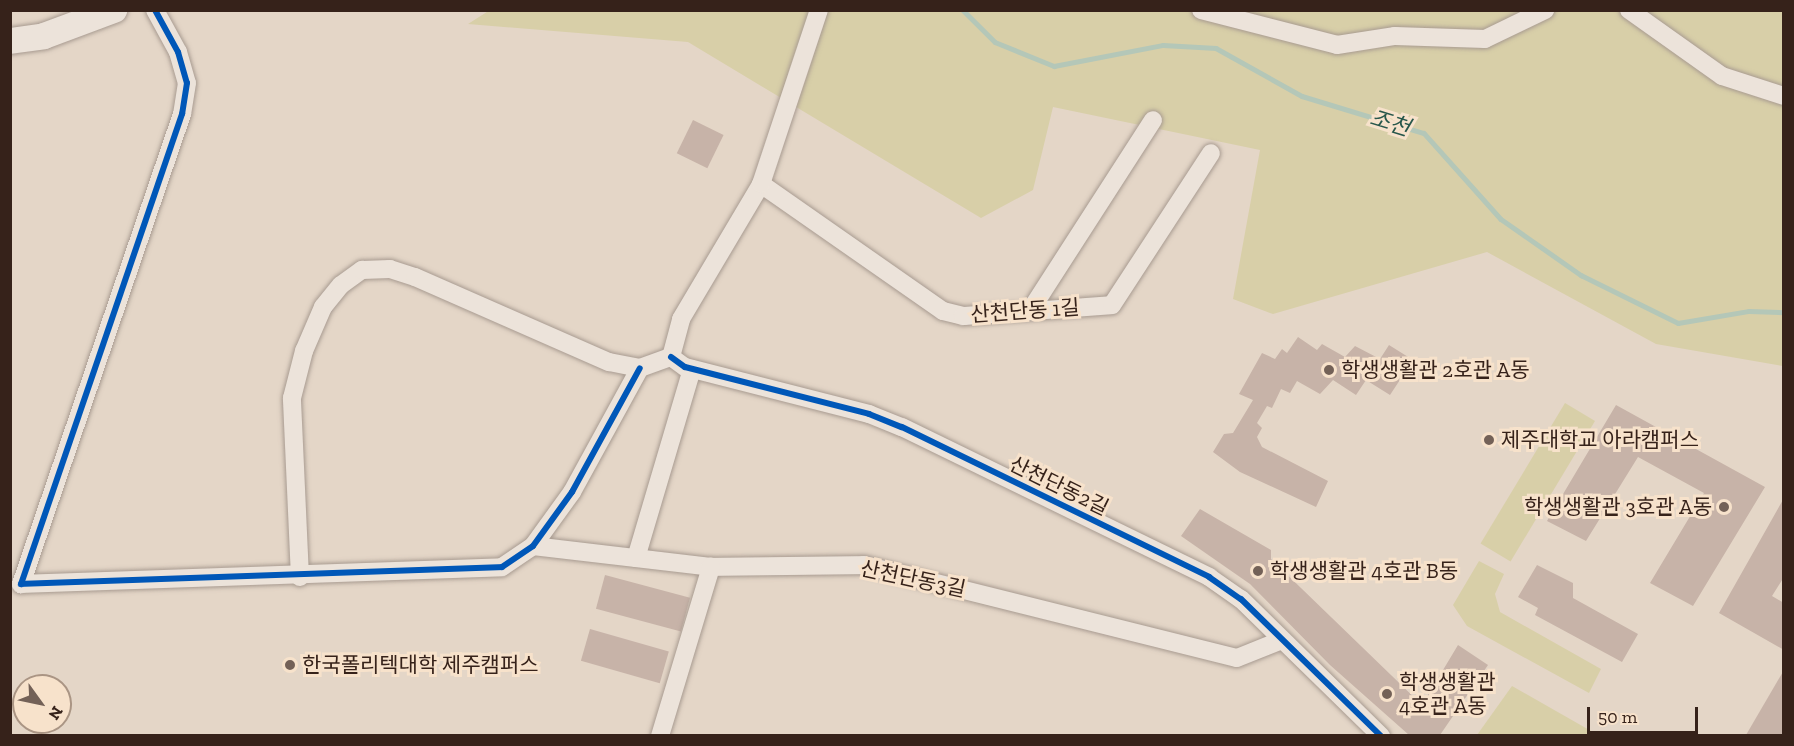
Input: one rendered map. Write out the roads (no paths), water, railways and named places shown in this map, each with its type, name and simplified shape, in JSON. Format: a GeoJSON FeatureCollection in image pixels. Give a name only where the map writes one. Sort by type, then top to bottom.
{"type":"FeatureCollection","features":[{"type":"Feature","properties":{"kind":"main road"},"geometry":{"type":"LineString","coordinates":[[10,41],[44,36],[114,10]]}},
{"type":"Feature","properties":{"kind":"street"},"geometry":{"type":"LineString","coordinates":[[155,10],[177,52],[187,84],[182,114],[21,584],[300,577],[502,567],[533,546],[572,492],[640,368]]}},
{"type":"Feature","properties":{"kind":"street"},"geometry":{"type":"LineString","coordinates":[[300,577],[292,398],[304,351],[323,307],[340,285],[363,270],[390,269],[415,277],[569,347],[640,368],[671,357],[681,319],[761,184],[819,10]]}},
{"type":"Feature","properties":{"kind":"street"},"geometry":{"type":"LineString","coordinates":[[1200,10],[1338,45],[1395,36],[1485,39],[1545,10]]}},
{"type":"Feature","properties":{"kind":"street"},"geometry":{"type":"LineString","coordinates":[[1629,10],[1722,76],[1784,96]]}},
{"type":"Feature","properties":{"kind":"street"},"geometry":{"type":"LineString","coordinates":[[1030,311],[1153,120]]}},
{"type":"Feature","properties":{"kind":"street","name":"산천단동 1길"},"geometry":{"type":"LineString","coordinates":[[761,184],[943,311],[963,316],[1112,305],[1211,153]]}},
{"type":"Feature","properties":{"kind":"street","name":"산천단동2길"},"geometry":{"type":"LineString","coordinates":[[671,357],[692,369],[869,414],[902,427],[1209,577],[1241,599],[1381,735]]}},
{"type":"Feature","properties":{"kind":"street"},"geometry":{"type":"LineString","coordinates":[[636,558],[692,369]]}},
{"type":"Feature","properties":{"kind":"street","name":"산천단동3길"},"geometry":{"type":"LineString","coordinates":[[533,546],[711,567],[864,565],[1237,658],[1282,640]]}},
{"type":"Feature","properties":{"kind":"street"},"geometry":{"type":"LineString","coordinates":[[660,735],[711,567]]}},
{"type":"Feature","properties":{"kind":"waterway","name":"조천"},"geometry":{"type":"LineString","coordinates":[[693,10],[720,10]]}},
{"type":"Feature","properties":{"kind":"waterway","name":"조천"},"geometry":{"type":"LineString","coordinates":[[963,10],[995,42],[1054,66],[1163,45],[1216,48],[1302,96],[1424,133],[1501,219],[1581,275],[1678,323],[1749,311],[1784,312]]}},
{"type":"Feature","properties":{"kind":"place","name":"학생생활관 2호관 A동"},"geometry":{"type":"Point","coordinates":[1329,370]}},
{"type":"Feature","properties":{"kind":"place","name":"제주대학교 아라캠퍼스"},"geometry":{"type":"Point","coordinates":[1489,440]}},
{"type":"Feature","properties":{"kind":"place","name":"학생생활관 3호관 A동"},"geometry":{"type":"Point","coordinates":[1724,507]}},
{"type":"Feature","properties":{"kind":"place","name":"학생생활관 4호관 B동"},"geometry":{"type":"Point","coordinates":[1258,571]}},
{"type":"Feature","properties":{"kind":"place","name":"한국폴리텍대학 제주캠퍼스"},"geometry":{"type":"Point","coordinates":[290,665]}},
{"type":"Feature","properties":{"kind":"place","name":"학생생활관 4호관 A동"},"geometry":{"type":"Point","coordinates":[1387,694]}}]}
